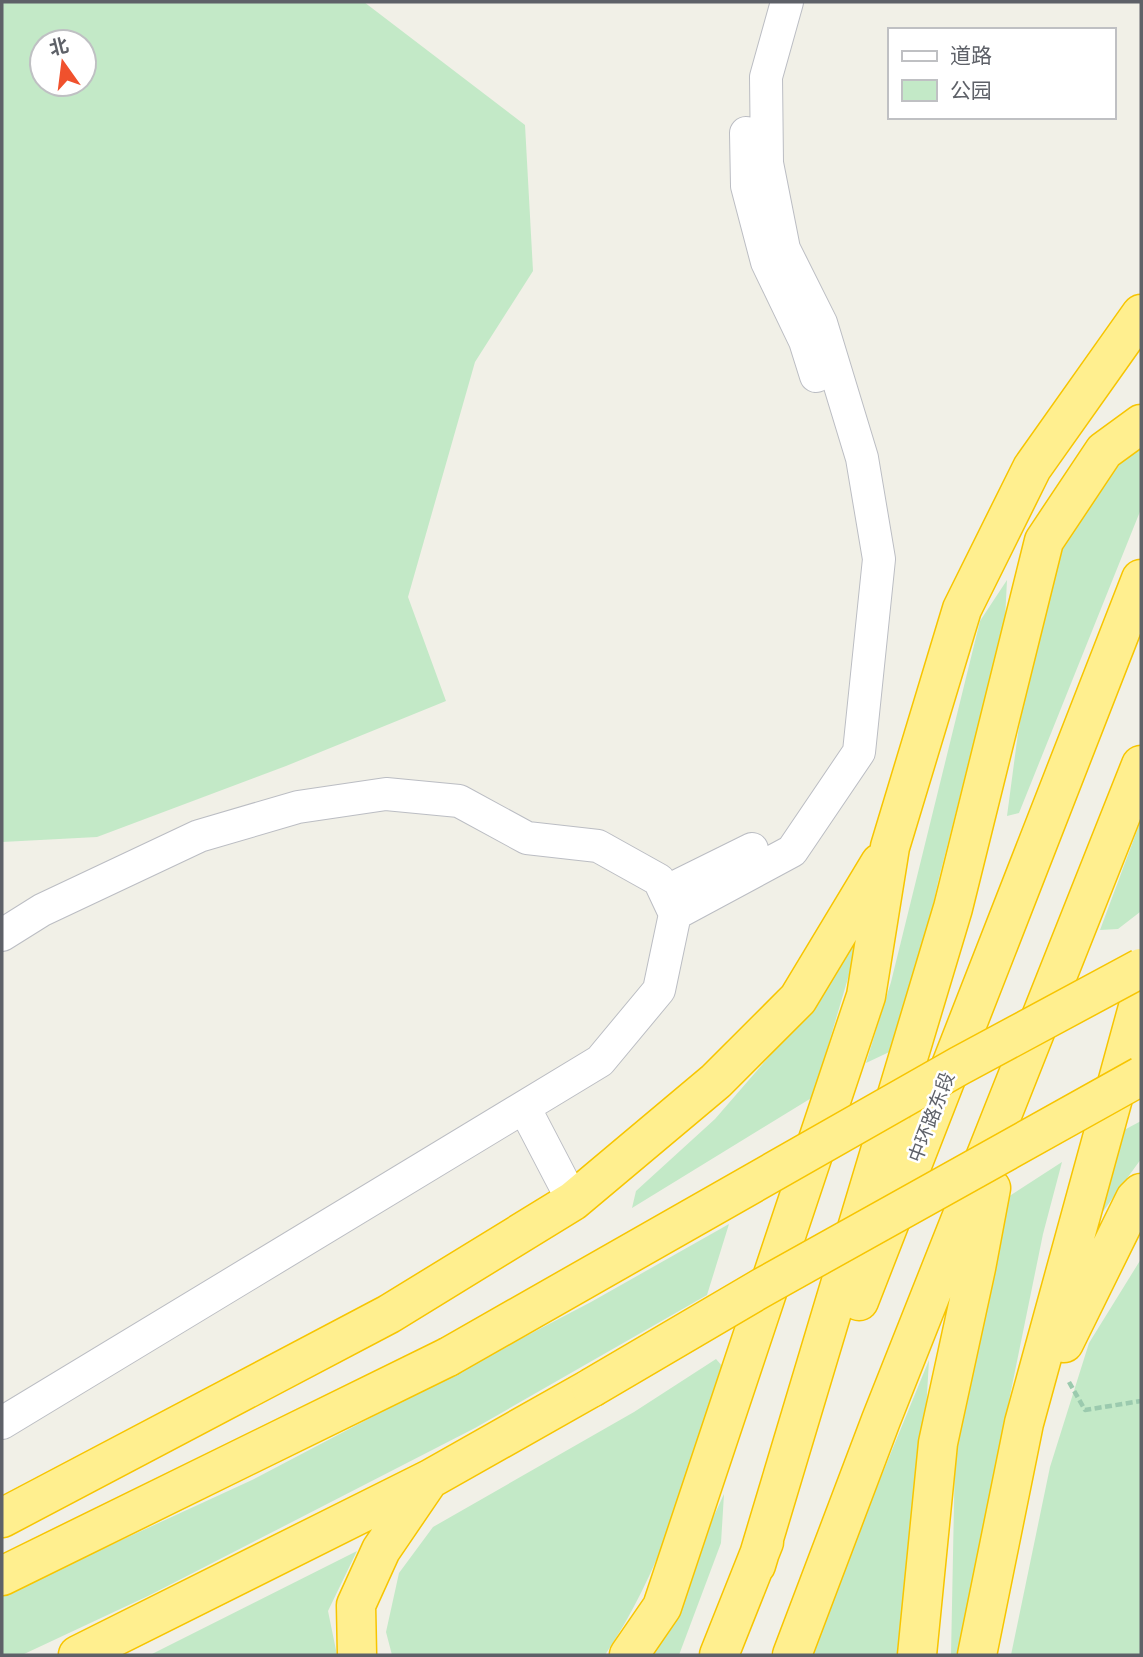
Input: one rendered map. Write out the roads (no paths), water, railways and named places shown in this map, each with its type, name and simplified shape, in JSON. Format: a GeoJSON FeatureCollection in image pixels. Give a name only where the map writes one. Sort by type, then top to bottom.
{"type":"FeatureCollection","features":[{"type":"Feature","properties":{"kind":"highway"},"geometry":{"type":"LineString","coordinates":[[629,1655],[663,1606],[866,996],[890,846],[962,608],[1032,468],[1141,314]]}},
{"type":"Feature","properties":{"kind":"highway"},"geometry":{"type":"LineString","coordinates":[[756,1564],[953,908],[1044,541],[1104,451],[1141,424]]}},
{"type":"Feature","properties":{"kind":"highway","name":"中环路东段"},"geometry":{"type":"LineString","coordinates":[[719,1655],[1141,579]]}},
{"type":"Feature","properties":{"kind":"highway"},"geometry":{"type":"LineString","coordinates":[[792,1655],[881,1420],[1141,765]]}},
{"type":"Feature","properties":{"kind":"highway"},"geometry":{"type":"LineString","coordinates":[[2,1518],[389,1314],[573,1201],[716,1081],[798,999],[890,846]]}},
{"type":"Feature","properties":{"kind":"highway"},"geometry":{"type":"LineString","coordinates":[[2,1576],[448,1357],[959,1066],[1141,968]]}},
{"type":"Feature","properties":{"kind":"highway"},"geometry":{"type":"LineString","coordinates":[[977,1655],[1024,1423],[1141,996]]}},
{"type":"Feature","properties":{"kind":"highway"},"geometry":{"type":"LineString","coordinates":[[78,1655],[430,1479],[763,1287],[1141,1076]]}},
{"type":"Feature","properties":{"kind":"highway"},"geometry":{"type":"LineString","coordinates":[[917,1655],[939,1443],[976,1268],[1005,1108]]}},
{"type":"Feature","properties":{"kind":"highway"},"geometry":{"type":"LineString","coordinates":[[1024,1423],[1135,1199],[1141,1193]]}},
{"type":"Feature","properties":{"kind":"highway"},"geometry":{"type":"LineString","coordinates":[[357,1655],[356,1605],[382,1550],[430,1479]]}},
{"type":"Feature","properties":{"kind":"street"},"geometry":{"type":"LineString","coordinates":[[670,903],[777,837],[841,755],[863,574],[840,450],[805,341],[767,262],[747,186],[746,69],[767,2]]}},
{"type":"Feature","properties":{"kind":"street"},"geometry":{"type":"LineString","coordinates":[[670,903],[792,851],[859,752],[879,559],[862,458],[821,323],[783,248],[767,163],[766,78],[787,2]]}},
{"type":"Feature","properties":{"kind":"street"},"geometry":{"type":"LineString","coordinates":[[2,935],[42,910],[199,836],[298,807],[386,793],[459,801],[527,838],[598,846],[659,880],[670,903],[659,990],[600,1061],[2,1423]]}},
{"type":"Feature","properties":{"kind":"street"},"geometry":{"type":"LineString","coordinates":[[524,1107],[573,1201]]}}]}
